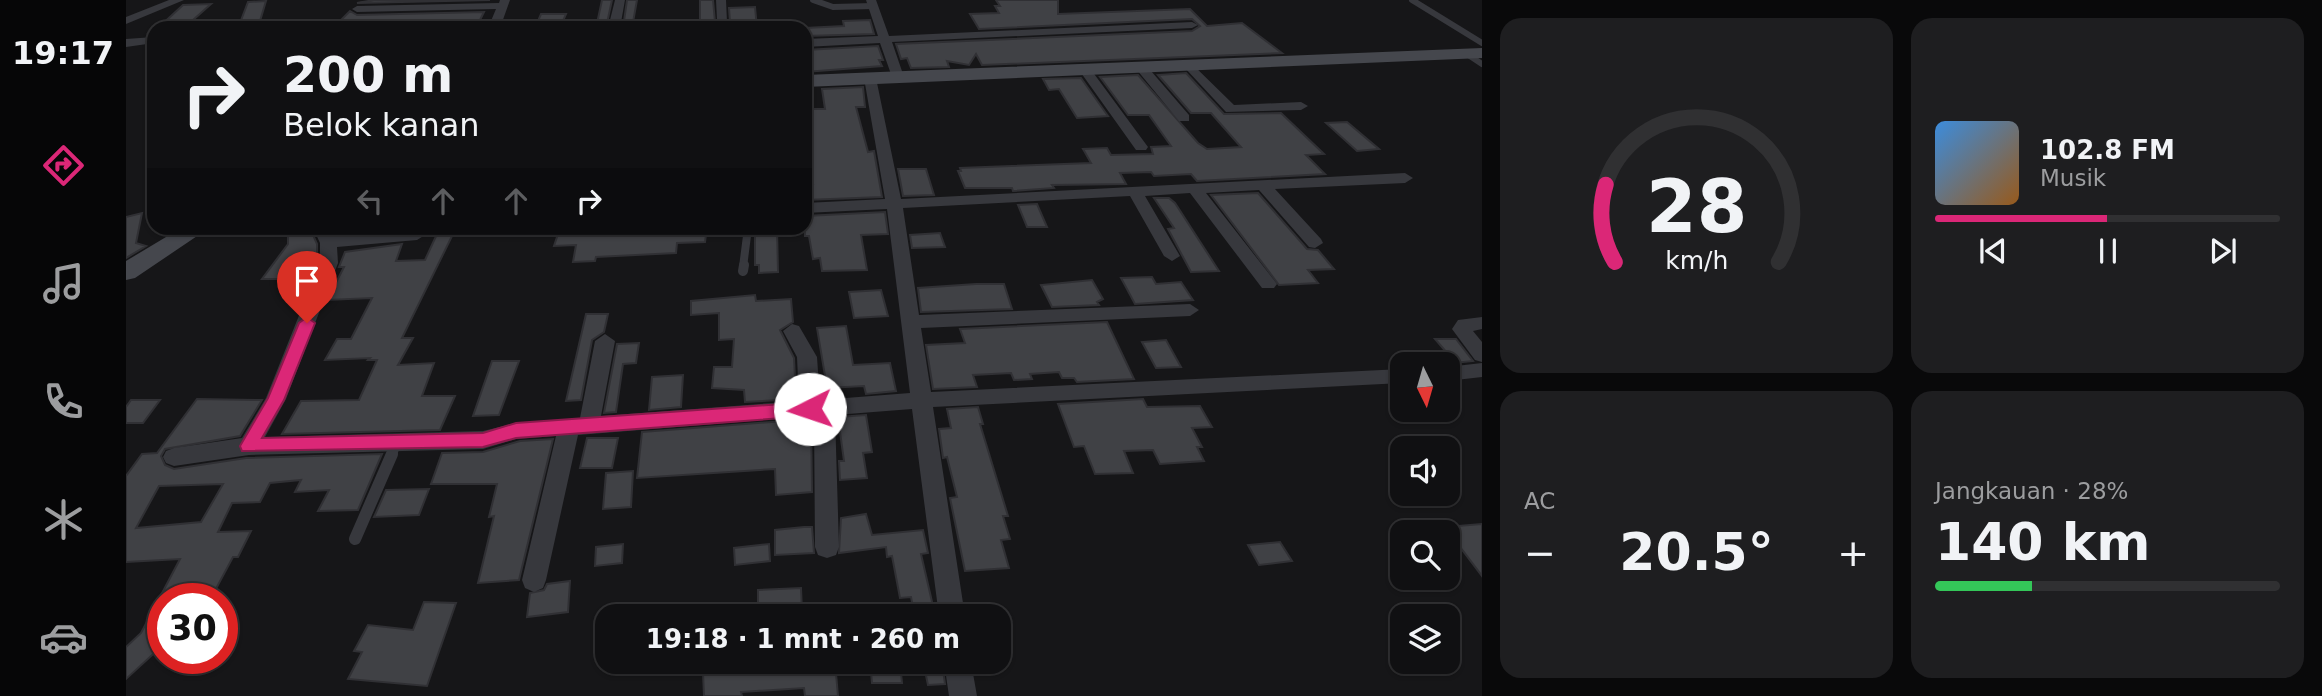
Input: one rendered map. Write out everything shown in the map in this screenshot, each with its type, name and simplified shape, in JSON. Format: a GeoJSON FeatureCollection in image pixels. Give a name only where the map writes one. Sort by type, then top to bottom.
{"type":"FeatureCollection","features":[{"type":"Feature","properties":{"kind":"street"},"geometry":{"type":"LineString","coordinates":[[126,21],[179,0]]}},
{"type":"Feature","properties":{"kind":"street"},"geometry":{"type":"LineString","coordinates":[[616,21],[620,0]]}},
{"type":"Feature","properties":{"kind":"street"},"geometry":{"type":"LineString","coordinates":[[721,0],[723,20]]}},
{"type":"Feature","properties":{"kind":"street"},"geometry":{"type":"LineString","coordinates":[[357,9],[503,3],[497,21]]}},
{"type":"Feature","properties":{"kind":"street"},"geometry":{"type":"LineString","coordinates":[[872,3],[898,77]]}},
{"type":"Feature","properties":{"kind":"street"},"geometry":{"type":"LineString","coordinates":[[812,43],[1192,25]]}},
{"type":"Feature","properties":{"kind":"street"},"geometry":{"type":"LineString","coordinates":[[126,43],[147,41]]}},
{"type":"Feature","properties":{"kind":"street"},"geometry":{"type":"LineString","coordinates":[[812,81],[1189,65],[1477,57]]}},
{"type":"Feature","properties":{"kind":"street"},"geometry":{"type":"LineString","coordinates":[[1189,65],[1231,109],[1301,106]]}},
{"type":"Feature","properties":{"kind":"street"},"geometry":{"type":"LineString","coordinates":[[1141,67],[1184,118]]}},
{"type":"Feature","properties":{"kind":"street"},"geometry":{"type":"LineString","coordinates":[[1085,70],[1142,146]]}},
{"type":"Feature","properties":{"kind":"street"},"geometry":{"type":"LineString","coordinates":[[870,79],[894,203],[950,604]]}},
{"type":"Feature","properties":{"kind":"street"},"geometry":{"type":"LineString","coordinates":[[812,208],[1405,178]]}},
{"type":"Feature","properties":{"kind":"street"},"geometry":{"type":"LineString","coordinates":[[1263,185],[1315,243]]}},
{"type":"Feature","properties":{"kind":"street"},"geometry":{"type":"LineString","coordinates":[[1194,188],[1268,284]]}},
{"type":"Feature","properties":{"kind":"street"},"geometry":{"type":"LineString","coordinates":[[1135,191],[1172,256]]}},
{"type":"Feature","properties":{"kind":"street"},"geometry":{"type":"LineString","coordinates":[[126,272],[186,235]]}},
{"type":"Feature","properties":{"kind":"street"},"geometry":{"type":"LineString","coordinates":[[248,446],[276,400],[329,263],[325,235],[417,235]]}},
{"type":"Feature","properties":{"kind":"street"},"geometry":{"type":"LineString","coordinates":[[909,322],[1190,310]]}},
{"type":"Feature","properties":{"kind":"street"},"geometry":{"type":"LineString","coordinates":[[1482,323],[1465,325],[1461,329],[1482,355]]}},
{"type":"Feature","properties":{"kind":"street"},"geometry":{"type":"LineString","coordinates":[[792,331],[807,357],[817,408],[827,547]]}},
{"type":"Feature","properties":{"kind":"street"},"geometry":{"type":"LineString","coordinates":[[534,580],[605,341]]}},
{"type":"Feature","properties":{"kind":"street"},"geometry":{"type":"LineString","coordinates":[[1460,373],[1482,370]]}},
{"type":"Feature","properties":{"kind":"street"},"geometry":{"type":"LineString","coordinates":[[174,457],[248,446],[483,440],[516,430],[921,400],[1390,377]]}},
{"type":"Feature","properties":{"kind":"street"},"geometry":{"type":"LineString","coordinates":[[960,674],[963,696]]}},
{"type":"Feature","properties":{"kind":"lane"},"geometry":{"type":"LineString","coordinates":[[813,0],[818,5],[828,6],[872,3]]}},
{"type":"Feature","properties":{"kind":"lane"},"geometry":{"type":"LineString","coordinates":[[1412,0],[1482,43]]}},
{"type":"Feature","properties":{"kind":"lane"},"geometry":{"type":"LineString","coordinates":[[743,271],[747,235]]}},
{"type":"Feature","properties":{"kind":"lane"},"geometry":{"type":"LineString","coordinates":[[355,539],[397,442]]}},
{"type":"Feature","properties":{"kind":"building"},"geometry":{"type":"Polygon","coordinates":[[[374,0],[490,0],[357,3],[374,0]]]}},
{"type":"Feature","properties":{"kind":"building"},"geometry":{"type":"Polygon","coordinates":[[[602,0],[612,0],[608,21],[598,21],[602,0]]]}},
{"type":"Feature","properties":{"kind":"building"},"geometry":{"type":"Polygon","coordinates":[[[627,0],[637,0],[633,21],[624,21],[627,0]]]}},
{"type":"Feature","properties":{"kind":"building"},"geometry":{"type":"Polygon","coordinates":[[[700,0],[713,0],[715,21],[700,21],[700,0]]]}},
{"type":"Feature","properties":{"kind":"building"},"geometry":{"type":"Polygon","coordinates":[[[996,0],[1058,0],[1058,14],[1190,9],[1207,26],[1242,23],[1282,53],[982,65],[976,54],[969,65],[947,61],[949,67],[911,68],[907,58],[901,59],[896,44],[1192,31],[1200,26],[1192,19],[979,29],[970,14],[999,13],[995,6],[1000,6],[996,0]]]}},
{"type":"Feature","properties":{"kind":"building"},"geometry":{"type":"Polygon","coordinates":[[[266,1],[260,21],[241,21],[248,2],[266,1]]]}},
{"type":"Feature","properties":{"kind":"building"},"geometry":{"type":"Polygon","coordinates":[[[211,4],[192,21],[166,21],[183,5],[211,4]]]}},
{"type":"Feature","properties":{"kind":"building"},"geometry":{"type":"Polygon","coordinates":[[[755,7],[756,21],[730,21],[729,8],[755,7]]]}},
{"type":"Feature","properties":{"kind":"building"},"geometry":{"type":"Polygon","coordinates":[[[350,11],[357,15],[484,12],[480,21],[340,21],[350,11]]]}},
{"type":"Feature","properties":{"kind":"building"},"geometry":{"type":"Polygon","coordinates":[[[541,14],[566,14],[563,21],[538,21],[541,14]]]}},
{"type":"Feature","properties":{"kind":"building"},"geometry":{"type":"Polygon","coordinates":[[[870,20],[874,34],[812,36],[812,28],[844,26],[843,21],[870,20]]]}},
{"type":"Feature","properties":{"kind":"building"},"geometry":{"type":"Polygon","coordinates":[[[878,46],[883,60],[879,60],[882,66],[812,71],[812,50],[878,46]]]}},
{"type":"Feature","properties":{"kind":"building"},"geometry":{"type":"Polygon","coordinates":[[[1186,73],[1224,114],[1281,113],[1324,154],[1306,155],[1325,174],[1197,181],[1191,174],[1154,176],[1151,172],[1120,173],[1126,184],[1052,185],[1054,188],[1013,191],[1012,188],[965,188],[958,171],[961,171],[960,168],[1091,163],[1083,149],[1107,148],[1111,155],[1153,154],[1151,147],[1171,146],[1149,115],[1128,115],[1100,77],[1138,75],[1198,143],[1207,149],[1241,147],[1211,113],[1191,113],[1158,75],[1186,73]]]}},
{"type":"Feature","properties":{"kind":"building"},"geometry":{"type":"Polygon","coordinates":[[[1081,78],[1108,116],[1077,118],[1059,89],[1049,90],[1043,79],[1081,78]]]}},
{"type":"Feature","properties":{"kind":"building"},"geometry":{"type":"Polygon","coordinates":[[[863,87],[865,107],[856,107],[868,152],[874,151],[882,197],[812,200],[812,110],[825,109],[822,89],[863,87]]]}},
{"type":"Feature","properties":{"kind":"building"},"geometry":{"type":"Polygon","coordinates":[[[1347,122],[1379,149],[1357,151],[1326,123],[1347,122]]]}},
{"type":"Feature","properties":{"kind":"building"},"geometry":{"type":"Polygon","coordinates":[[[898,169],[926,169],[934,195],[903,196],[898,169]]]}},
{"type":"Feature","properties":{"kind":"building"},"geometry":{"type":"Polygon","coordinates":[[[1258,193],[1307,249],[1318,250],[1334,269],[1308,270],[1318,283],[1279,285],[1211,195],[1258,193]]]}},
{"type":"Feature","properties":{"kind":"building"},"geometry":{"type":"Polygon","coordinates":[[[1154,198],[1169,198],[1175,203],[1219,271],[1191,272],[1168,229],[1174,228],[1154,198]]]}},
{"type":"Feature","properties":{"kind":"building"},"geometry":{"type":"Polygon","coordinates":[[[1037,204],[1047,227],[1027,227],[1018,205],[1037,204]]]}},
{"type":"Feature","properties":{"kind":"building"},"geometry":{"type":"Polygon","coordinates":[[[885,212],[888,234],[861,235],[867,270],[822,271],[820,258],[813,259],[809,236],[805,236],[812,235],[812,216],[885,212]]]}},
{"type":"Feature","properties":{"kind":"building"},"geometry":{"type":"Polygon","coordinates":[[[142,213],[136,243],[146,246],[126,258],[126,217],[142,213]]]}},
{"type":"Feature","properties":{"kind":"building"},"geometry":{"type":"Polygon","coordinates":[[[940,233],[945,247],[912,248],[910,235],[940,233]]]}},
{"type":"Feature","properties":{"kind":"building"},"geometry":{"type":"Polygon","coordinates":[[[288,235],[313,235],[317,244],[317,256],[302,279],[262,279],[288,244],[288,235]]]}},
{"type":"Feature","properties":{"kind":"building"},"geometry":{"type":"Polygon","coordinates":[[[437,235],[453,235],[402,338],[413,338],[398,365],[434,363],[422,396],[455,396],[440,430],[282,434],[301,401],[359,400],[377,360],[325,360],[337,339],[351,339],[372,298],[327,300],[344,267],[339,267],[345,252],[402,244],[396,261],[425,260],[437,235]]]}},
{"type":"Feature","properties":{"kind":"building"},"geometry":{"type":"Polygon","coordinates":[[[558,235],[706,235],[705,242],[677,243],[676,253],[596,257],[595,261],[573,262],[576,245],[554,246],[558,235]]]}},
{"type":"Feature","properties":{"kind":"building"},"geometry":{"type":"Polygon","coordinates":[[[755,235],[777,235],[778,272],[759,273],[759,265],[755,265],[755,235]]]}},
{"type":"Feature","properties":{"kind":"building"},"geometry":{"type":"Polygon","coordinates":[[[1152,277],[1156,284],[1181,282],[1193,300],[1135,304],[1121,278],[1152,277]]]}},
{"type":"Feature","properties":{"kind":"building"},"geometry":{"type":"Polygon","coordinates":[[[1092,280],[1103,299],[1097,302],[1099,305],[1052,307],[1041,285],[1092,280]]]}},
{"type":"Feature","properties":{"kind":"building"},"geometry":{"type":"Polygon","coordinates":[[[1004,284],[1012,309],[921,312],[918,288],[1004,284]]]}},
{"type":"Feature","properties":{"kind":"building"},"geometry":{"type":"Polygon","coordinates":[[[881,290],[888,316],[854,318],[849,292],[881,290]]]}},
{"type":"Feature","properties":{"kind":"building"},"geometry":{"type":"Polygon","coordinates":[[[755,295],[756,301],[791,299],[793,322],[780,330],[794,358],[796,399],[745,402],[744,390],[712,388],[714,367],[732,367],[734,339],[719,340],[719,313],[691,315],[691,301],[755,295]]]}},
{"type":"Feature","properties":{"kind":"building"},"geometry":{"type":"Polygon","coordinates":[[[586,314],[608,314],[604,332],[592,340],[581,400],[566,401],[586,314]]]}},
{"type":"Feature","properties":{"kind":"building"},"geometry":{"type":"Polygon","coordinates":[[[1107,322],[1134,379],[1077,382],[1074,378],[1062,378],[1059,372],[1030,374],[1032,379],[1014,380],[1011,373],[973,375],[977,387],[933,389],[926,345],[965,343],[960,329],[1107,322]]]}},
{"type":"Feature","properties":{"kind":"building"},"geometry":{"type":"Polygon","coordinates":[[[846,326],[853,365],[890,363],[896,391],[866,394],[864,386],[827,388],[817,328],[846,326]]]}},
{"type":"Feature","properties":{"kind":"building"},"geometry":{"type":"Polygon","coordinates":[[[1435,339],[1456,339],[1473,361],[1460,362],[1460,352],[1446,352],[1435,339]]]}},
{"type":"Feature","properties":{"kind":"building"},"geometry":{"type":"Polygon","coordinates":[[[1166,340],[1181,367],[1156,368],[1142,342],[1166,340]]]}},
{"type":"Feature","properties":{"kind":"building"},"geometry":{"type":"Polygon","coordinates":[[[639,343],[636,363],[623,364],[616,412],[604,413],[617,344],[639,343]]]}},
{"type":"Feature","properties":{"kind":"building"},"geometry":{"type":"Polygon","coordinates":[[[492,361],[519,361],[499,415],[473,416],[492,361]]]}},
{"type":"Feature","properties":{"kind":"building"},"geometry":{"type":"Polygon","coordinates":[[[683,375],[681,407],[649,410],[652,377],[683,375]]]}},
{"type":"Feature","properties":{"kind":"building"},"geometry":{"type":"Polygon","coordinates":[[[197,399],[262,400],[240,436],[165,449],[161,456],[165,465],[174,469],[246,458],[382,454],[358,510],[318,511],[329,490],[295,492],[301,480],[270,483],[260,502],[232,503],[218,532],[251,531],[238,557],[233,557],[219,583],[167,583],[180,559],[126,562],[126,476],[142,454],[157,453],[197,399]],[[223,484],[159,486],[136,528],[201,522],[223,484]]]}},
{"type":"Feature","properties":{"kind":"building"},"geometry":{"type":"Polygon","coordinates":[[[1143,399],[1147,407],[1200,406],[1212,427],[1192,428],[1202,447],[1197,447],[1204,461],[1160,464],[1153,450],[1124,451],[1133,473],[1095,474],[1084,446],[1074,447],[1058,404],[1143,399]]]}},
{"type":"Feature","properties":{"kind":"building"},"geometry":{"type":"Polygon","coordinates":[[[131,400],[160,400],[143,423],[126,423],[126,407],[131,400]]]}},
{"type":"Feature","properties":{"kind":"building"},"geometry":{"type":"Polygon","coordinates":[[[978,407],[983,424],[980,424],[1008,516],[1003,516],[1010,539],[1001,540],[1009,568],[965,571],[950,498],[957,497],[947,457],[943,458],[939,429],[951,428],[947,409],[978,407]]]}},
{"type":"Feature","properties":{"kind":"building"},"geometry":{"type":"Polygon","coordinates":[[[866,415],[872,452],[863,453],[867,478],[840,480],[839,461],[844,461],[838,417],[866,415]]]}},
{"type":"Feature","properties":{"kind":"building"},"geometry":{"type":"Polygon","coordinates":[[[811,419],[812,492],[776,495],[775,469],[637,478],[642,432],[811,419]]]}},
{"type":"Feature","properties":{"kind":"building"},"geometry":{"type":"Polygon","coordinates":[[[587,438],[618,438],[612,468],[580,468],[587,438]]]}},
{"type":"Feature","properties":{"kind":"building"},"geometry":{"type":"Polygon","coordinates":[[[553,439],[519,580],[478,583],[494,516],[489,517],[497,484],[431,484],[442,453],[483,452],[520,441],[553,439]]]}},
{"type":"Feature","properties":{"kind":"building"},"geometry":{"type":"Polygon","coordinates":[[[633,471],[631,507],[603,509],[606,473],[633,471]]]}},
{"type":"Feature","properties":{"kind":"building"},"geometry":{"type":"Polygon","coordinates":[[[429,489],[419,515],[374,517],[386,490],[429,489]]]}},
{"type":"Feature","properties":{"kind":"building"},"geometry":{"type":"Polygon","coordinates":[[[866,514],[872,535],[923,530],[928,553],[921,554],[933,604],[912,604],[911,597],[900,598],[892,556],[887,557],[886,547],[839,553],[841,518],[866,514]]]}},
{"type":"Feature","properties":{"kind":"building"},"geometry":{"type":"Polygon","coordinates":[[[1482,524],[1482,576],[1460,547],[1460,526],[1482,524]]]}},
{"type":"Feature","properties":{"kind":"building"},"geometry":{"type":"Polygon","coordinates":[[[812,527],[814,553],[775,555],[775,530],[812,527]]]}},
{"type":"Feature","properties":{"kind":"building"},"geometry":{"type":"Polygon","coordinates":[[[1280,542],[1292,561],[1259,565],[1248,545],[1280,542]]]}},
{"type":"Feature","properties":{"kind":"building"},"geometry":{"type":"Polygon","coordinates":[[[623,544],[622,563],[595,566],[596,547],[623,544]]]}},
{"type":"Feature","properties":{"kind":"building"},"geometry":{"type":"Polygon","coordinates":[[[769,544],[770,561],[735,565],[734,548],[769,544]]]}},
{"type":"Feature","properties":{"kind":"building"},"geometry":{"type":"Polygon","coordinates":[[[570,581],[568,612],[527,617],[530,593],[544,590],[547,584],[570,581]]]}},
{"type":"Feature","properties":{"kind":"building"},"geometry":{"type":"Polygon","coordinates":[[[801,588],[802,604],[758,604],[758,590],[801,588]]]}},
{"type":"Feature","properties":{"kind":"building"},"geometry":{"type":"Polygon","coordinates":[[[424,602],[456,603],[427,686],[348,679],[362,652],[354,651],[368,625],[413,630],[424,602]]]}},
{"type":"Feature","properties":{"kind":"building"},"geometry":{"type":"Polygon","coordinates":[[[147,622],[147,660],[126,679],[126,647],[141,633],[147,622]]]}},
{"type":"Feature","properties":{"kind":"building"},"geometry":{"type":"Polygon","coordinates":[[[703,674],[836,674],[838,696],[805,696],[804,688],[741,692],[742,696],[704,696],[703,674]]]}},
{"type":"Feature","properties":{"kind":"building"},"geometry":{"type":"Polygon","coordinates":[[[871,674],[901,674],[902,683],[872,683],[871,674]]]}},
{"type":"Feature","properties":{"kind":"building"},"geometry":{"type":"Polygon","coordinates":[[[926,674],[944,674],[945,684],[928,685],[926,674]]]}},
{"type":"Feature","properties":{"kind":"route"},"geometry":{"type":"LineString","coordinates":[[307,323],[276,400],[248,446],[483,440],[516,430],[810,409]]}}]}
